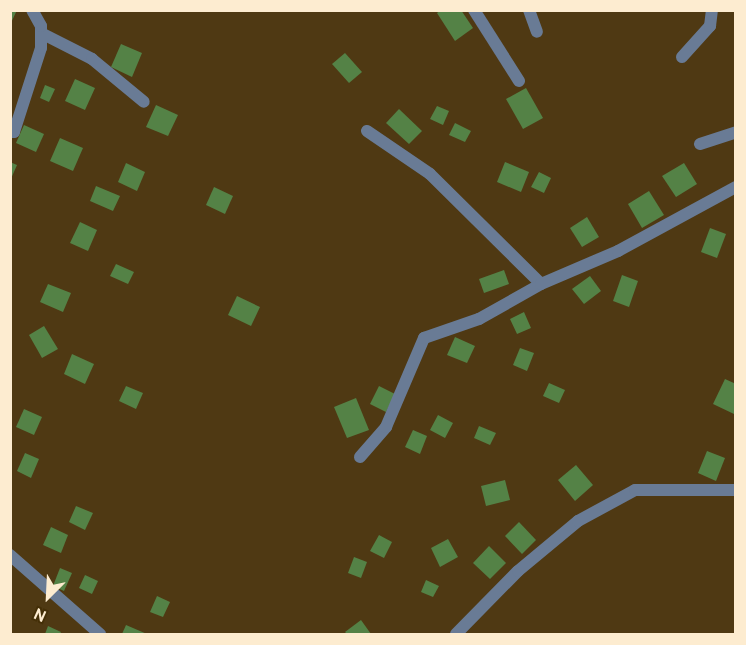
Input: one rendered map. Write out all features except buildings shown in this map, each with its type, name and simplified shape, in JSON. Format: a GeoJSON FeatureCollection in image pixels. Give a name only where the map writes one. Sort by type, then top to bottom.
{"type":"FeatureCollection","features":[{"type":"Feature","properties":{"kind":"street"},"geometry":{"type":"LineString","coordinates":[[32,10],[43,34],[92,59],[144,102]]}},
{"type":"Feature","properties":{"kind":"street"},"geometry":{"type":"LineString","coordinates":[[474,10],[519,81]]}},
{"type":"Feature","properties":{"kind":"street"},"geometry":{"type":"LineString","coordinates":[[529,10],[537,32]]}},
{"type":"Feature","properties":{"kind":"street"},"geometry":{"type":"LineString","coordinates":[[682,57],[710,26],[712,10]]}},
{"type":"Feature","properties":{"kind":"street"},"geometry":{"type":"LineString","coordinates":[[10,132],[14,132],[43,34]]}},
{"type":"Feature","properties":{"kind":"street"},"geometry":{"type":"LineString","coordinates":[[367,131],[430,174],[542,284]]}},
{"type":"Feature","properties":{"kind":"street"},"geometry":{"type":"LineString","coordinates":[[700,144],[735,132]]}},
{"type":"Feature","properties":{"kind":"street"},"geometry":{"type":"LineString","coordinates":[[360,457],[386,427],[424,338],[479,319],[542,284],[618,251],[735,187]]}},
{"type":"Feature","properties":{"kind":"street"},"geometry":{"type":"LineString","coordinates":[[456,634],[518,571],[578,521],[635,490],[735,490]]}},
{"type":"Feature","properties":{"kind":"street"},"geometry":{"type":"LineString","coordinates":[[10,555],[100,634]]}}]}
